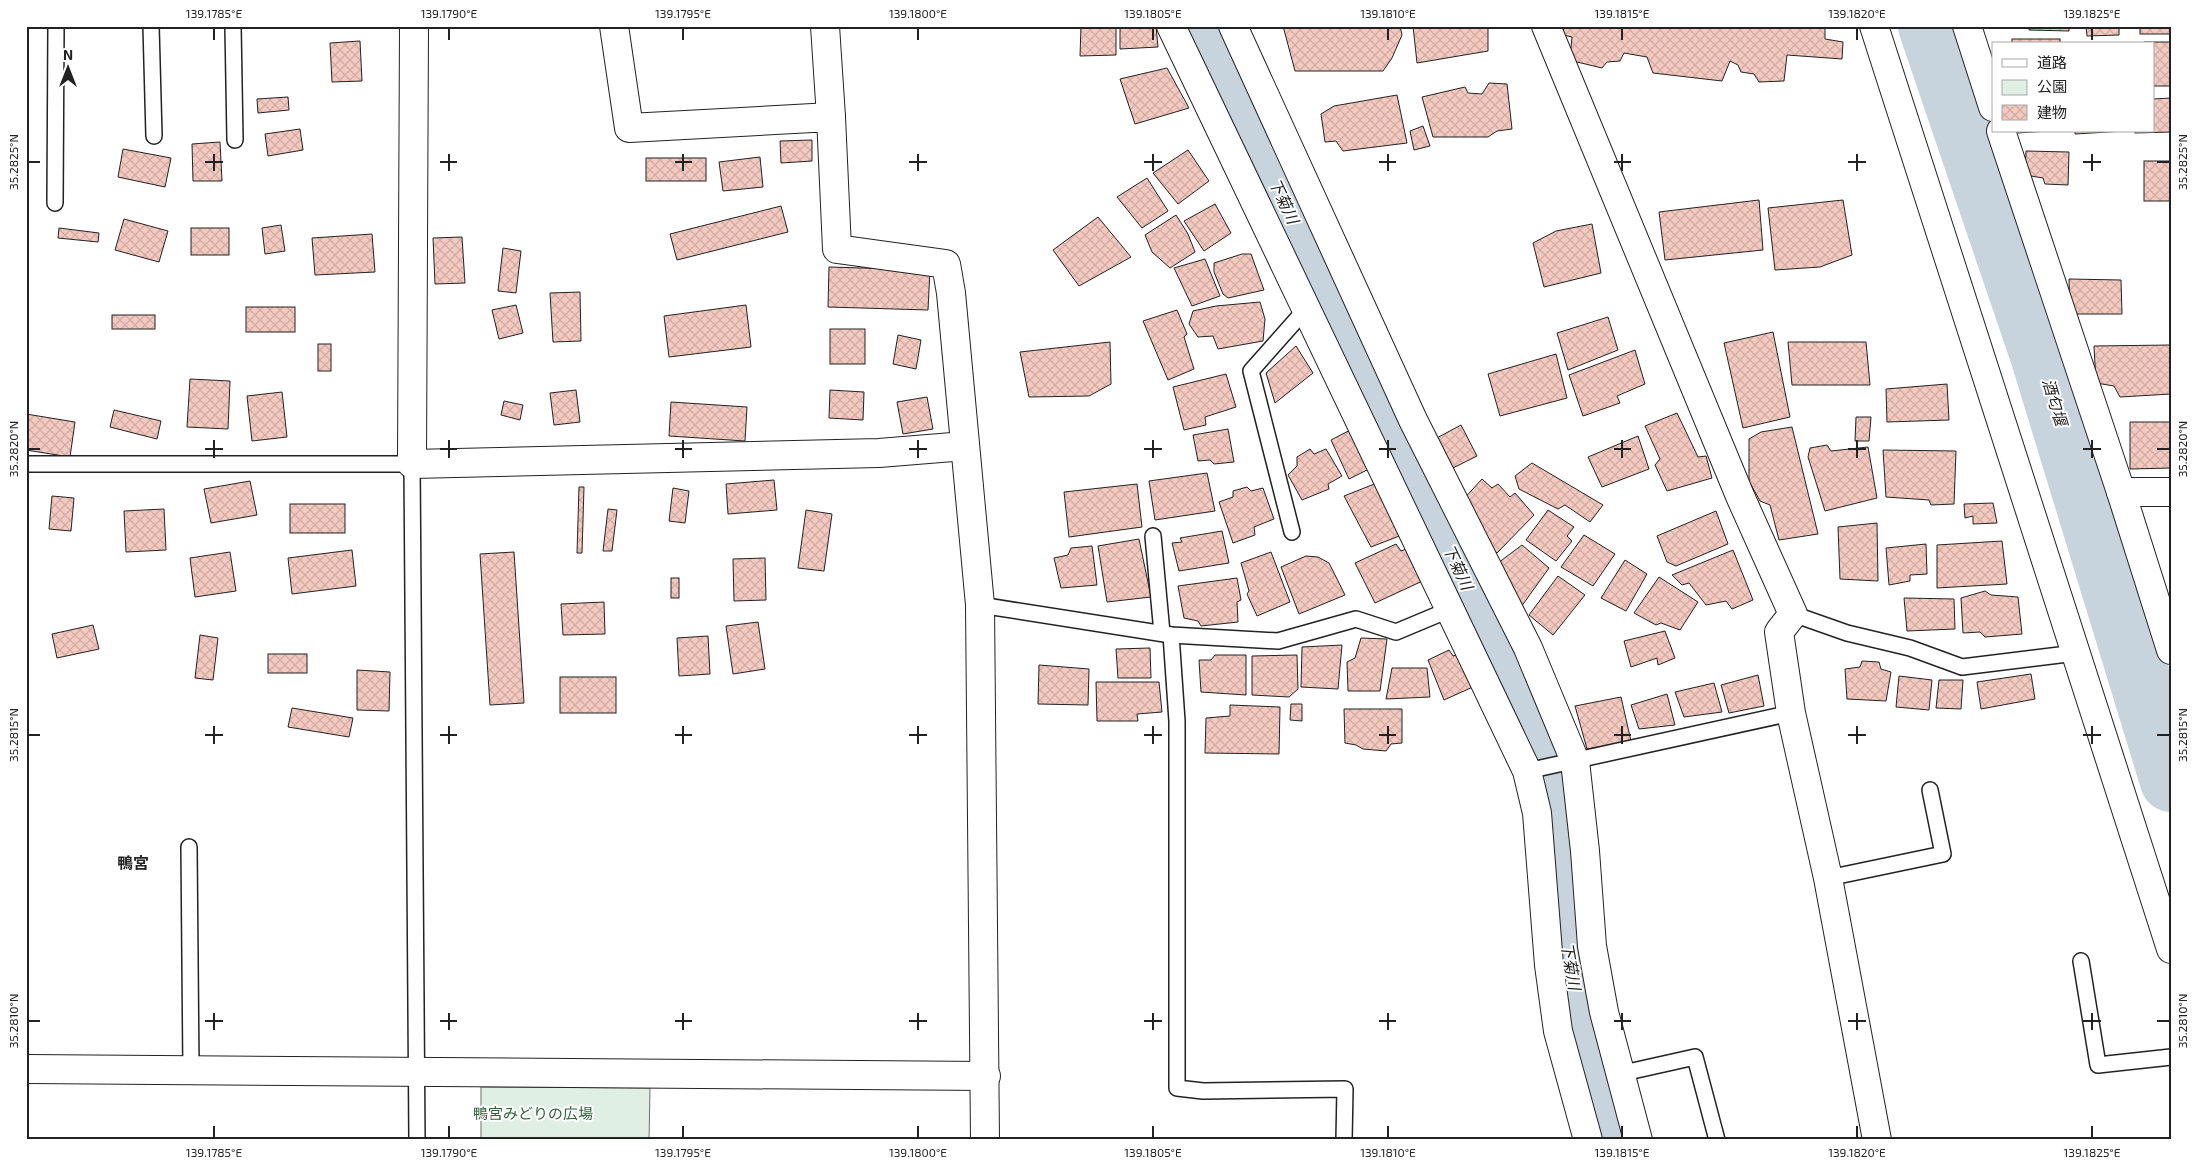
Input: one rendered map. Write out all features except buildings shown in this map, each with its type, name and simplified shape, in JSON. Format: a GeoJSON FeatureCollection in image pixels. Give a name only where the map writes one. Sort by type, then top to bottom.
{"type":"FeatureCollection","features":[{"type":"Feature","properties":{"kind":"street"},"geometry":{"type":"LineString","coordinates":[[414,26],[412,464],[879,453],[965,446]]}},
{"type":"Feature","properties":{"kind":"street"},"geometry":{"type":"LineString","coordinates":[[614,26],[629,128],[831,117]]}},
{"type":"Feature","properties":{"kind":"street"},"geometry":{"type":"LineString","coordinates":[[825,26],[837,249],[946,264],[952,293],[980,604],[986,1076],[985,1140]]}},
{"type":"Feature","properties":{"kind":"street"},"geometry":{"type":"LineString","coordinates":[[1171,26],[1305,310],[1451,609],[1527,771],[1537,813],[1549,965],[1558,1031],[1588,1140]]}},
{"type":"Feature","properties":{"kind":"street"},"geometry":{"type":"LineString","coordinates":[[1233,26],[1412,420],[1528,648],[1575,761],[1585,851],[1592,946],[1604,1012],[1638,1140]]}},
{"type":"Feature","properties":{"kind":"street"},"geometry":{"type":"LineString","coordinates":[[1546,26],[1740,496],[1793,614],[1779,632],[1792,713],[1828,878],[1877,1140]]}},
{"type":"Feature","properties":{"kind":"street"},"geometry":{"type":"LineString","coordinates":[[1874,26],[2171,949]]}},
{"type":"Feature","properties":{"kind":"street"},"geometry":{"type":"LineString","coordinates":[[1967,26],[1992,104]]}},
{"type":"Feature","properties":{"kind":"street"},"geometry":{"type":"LineString","coordinates":[[2001,132],[2121,492],[2171,650]]}},
{"type":"Feature","properties":{"kind":"street"},"geometry":{"type":"LineString","coordinates":[[2121,492],[2171,492]]}},
{"type":"Feature","properties":{"kind":"street"},"geometry":{"type":"LineString","coordinates":[[26,1069],[986,1076]]}},
{"type":"Feature","properties":{"kind":"lane"},"geometry":{"type":"LineString","coordinates":[[55,203],[56,26]]}},
{"type":"Feature","properties":{"kind":"lane"},"geometry":{"type":"LineString","coordinates":[[152,26],[154,136]]}},
{"type":"Feature","properties":{"kind":"lane"},"geometry":{"type":"LineString","coordinates":[[233,26],[235,140]]}},
{"type":"Feature","properties":{"kind":"lane"},"geometry":{"type":"LineString","coordinates":[[1292,532],[1252,371],[1305,310]]}},
{"type":"Feature","properties":{"kind":"lane"},"geometry":{"type":"LineString","coordinates":[[26,464],[412,464],[417,1140]]}},
{"type":"Feature","properties":{"kind":"lane"},"geometry":{"type":"LineString","coordinates":[[1153,536],[1177,721],[1177,1088],[1203,1091],[1345,1089],[1344,1140]]}},
{"type":"Feature","properties":{"kind":"lane"},"geometry":{"type":"LineString","coordinates":[[980,604],[1166,634],[1278,641],[1356,619],[1396,632],[1451,609]]}},
{"type":"Feature","properties":{"kind":"lane"},"geometry":{"type":"LineString","coordinates":[[1793,614],[1847,633],[1910,648],[1962,667],[2076,653]]}},
{"type":"Feature","properties":{"kind":"lane"},"geometry":{"type":"LineString","coordinates":[[1527,771],[1792,713]]}},
{"type":"Feature","properties":{"kind":"lane"},"geometry":{"type":"LineString","coordinates":[[1828,878],[1943,854],[1930,790]]}},
{"type":"Feature","properties":{"kind":"lane"},"geometry":{"type":"LineString","coordinates":[[189,847],[191,1071]]}},
{"type":"Feature","properties":{"kind":"lane"},"geometry":{"type":"LineString","coordinates":[[2081,961],[2098,1065],[2171,1058]]}},
{"type":"Feature","properties":{"kind":"lane"},"geometry":{"type":"LineString","coordinates":[[1619,1074],[1695,1057],[1718,1140]]}},
{"type":"Feature","properties":{"kind":"green space","name":"鴨宮みどりの広場"},"geometry":{"type":"Polygon","coordinates":[[[481,1087],[650,1088],[649,1140],[481,1140],[481,1087]]]}},
{"type":"Feature","properties":{"kind":"waterway","name":"下菊川"},"geometry":{"type":"LineString","coordinates":[[1200,26],[1539,739],[1558,815],[1565,932],[1588,1056],[1612,1140]]}},
{"type":"Feature","properties":{"kind":"waterway","name":"酒匂堰"},"geometry":{"type":"LineString","coordinates":[[1929,26],[2041,355],[2171,781]]}},
{"type":"Feature","properties":{"kind":"district","name":"鴨宮"},"geometry":{"type":"Point","coordinates":[133,863]}}]}
